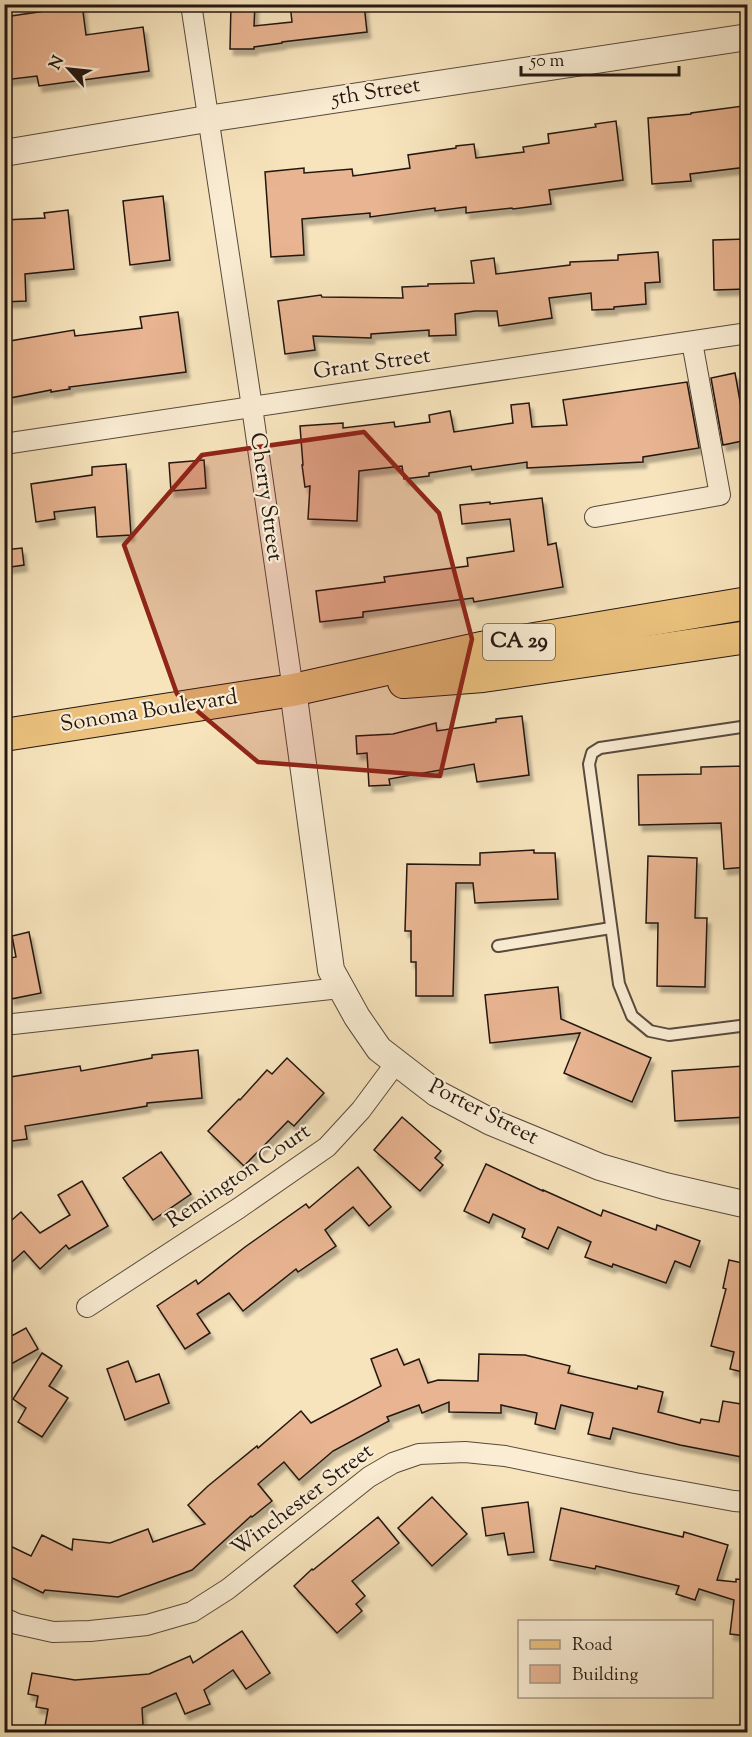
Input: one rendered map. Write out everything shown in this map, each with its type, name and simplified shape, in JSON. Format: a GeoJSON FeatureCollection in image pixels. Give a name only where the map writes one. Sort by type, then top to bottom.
{"type":"FeatureCollection","features":[{"type":"Feature","properties":{"kind":"main road","name":"Sonoma Boulevard"},"geometry":{"type":"LineString","coordinates":[[4,735],[293,690],[481,648],[747,603]]}},
{"type":"Feature","properties":{"kind":"main road","name":"Sonoma Boulevard"},"geometry":{"type":"LineString","coordinates":[[293,690],[483,676],[747,637]]}},
{"type":"Feature","properties":{"kind":"street","name":"Cherry Street"},"geometry":{"type":"LineString","coordinates":[[190,4],[252,407],[331,970],[340,988]]}},
{"type":"Feature","properties":{"kind":"street","name":"5th Street"},"geometry":{"type":"LineString","coordinates":[[4,153],[207,119],[747,37]]}},
{"type":"Feature","properties":{"kind":"street","name":"Grant Street"},"geometry":{"type":"LineString","coordinates":[[4,444],[747,333]]}},
{"type":"Feature","properties":{"kind":"street"},"geometry":{"type":"LineString","coordinates":[[596,517],[720,495],[692,342]]}},
{"type":"Feature","properties":{"kind":"street"},"geometry":{"type":"LineString","coordinates":[[4,1025],[340,988]]}},
{"type":"Feature","properties":{"kind":"street","name":"Porter Street"},"geometry":{"type":"LineString","coordinates":[[340,988],[379,1049],[436,1093],[491,1122],[600,1167],[665,1186],[747,1205]]}},
{"type":"Feature","properties":{"kind":"street","name":"Remington Court"},"geometry":{"type":"LineString","coordinates":[[87,1307],[239,1208],[327,1147],[361,1110],[396,1063]]}},
{"type":"Feature","properties":{"kind":"street","name":"Winchester Street"},"geometry":{"type":"LineString","coordinates":[[4,1618],[17,1624],[53,1632],[90,1631],[147,1624],[192,1612],[228,1589],[369,1477],[393,1463],[419,1454],[465,1452],[505,1456],[635,1483],[747,1502]]}},
{"type":"Feature","properties":{"kind":"lane"},"geometry":{"type":"LineString","coordinates":[[747,726],[600,748],[592,753],[589,764],[619,984],[632,1016],[650,1031],[669,1035],[747,1025]]}},
{"type":"Feature","properties":{"kind":"lane"},"geometry":{"type":"LineString","coordinates":[[498,946],[611,928]]}},
{"type":"Feature","properties":{"kind":"highlighted area"},"geometry":{"type":"Polygon","coordinates":[[[364,432],[439,513],[472,639],[440,776],[258,762],[177,694],[124,545],[202,455],[364,432]]]}},
{"type":"Feature","properties":{"kind":"building"},"geometry":{"type":"Polygon","coordinates":[[[51,4],[82,4],[86,35],[143,27],[149,71],[39,86],[37,76],[4,80],[4,17],[52,10],[51,4]]]}},
{"type":"Feature","properties":{"kind":"building"},"geometry":{"type":"Polygon","coordinates":[[[231,4],[255,4],[254,26],[292,22],[290,4],[364,4],[367,32],[282,42],[254,47],[254,49],[230,49],[231,4]]]}},
{"type":"Feature","properties":{"kind":"building"},"geometry":{"type":"Polygon","coordinates":[[[743,106],[747,167],[690,174],[691,181],[652,184],[648,118],[743,106]]]}},
{"type":"Feature","properties":{"kind":"building"},"geometry":{"type":"Polygon","coordinates":[[[616,121],[623,180],[549,190],[551,204],[513,209],[466,213],[466,207],[435,211],[435,208],[370,217],[370,213],[302,219],[304,255],[271,257],[265,172],[304,168],[304,173],[352,169],[353,176],[410,168],[408,155],[474,144],[476,158],[524,152],[523,147],[549,143],[548,134],[596,127],[595,124],[616,121]]]}},
{"type":"Feature","properties":{"kind":"building"},"geometry":{"type":"Polygon","coordinates":[[[163,196],[170,260],[130,265],[123,201],[163,196]]]}},
{"type":"Feature","properties":{"kind":"building"},"geometry":{"type":"Polygon","coordinates":[[[68,210],[74,269],[25,274],[26,301],[4,302],[4,220],[45,218],[44,213],[68,210]]]}},
{"type":"Feature","properties":{"kind":"building"},"geometry":{"type":"Polygon","coordinates":[[[747,239],[747,289],[714,290],[713,240],[747,239]]]}},
{"type":"Feature","properties":{"kind":"building"},"geometry":{"type":"Polygon","coordinates":[[[658,252],[660,282],[645,283],[646,304],[592,310],[591,293],[549,298],[552,318],[499,326],[497,311],[475,311],[455,314],[456,335],[429,336],[429,330],[371,334],[371,338],[313,336],[315,350],[285,354],[278,301],[321,295],[322,297],[403,298],[402,287],[474,283],[471,261],[494,258],[496,274],[570,265],[570,262],[618,260],[618,255],[658,252]]]}},
{"type":"Feature","properties":{"kind":"building"},"geometry":{"type":"Polygon","coordinates":[[[178,312],[186,372],[69,387],[70,389],[51,392],[51,390],[10,398],[4,368],[4,342],[74,330],[75,336],[142,328],[140,317],[178,312]]]}},
{"type":"Feature","properties":{"kind":"building"},"geometry":{"type":"Polygon","coordinates":[[[735,373],[747,440],[723,445],[711,378],[735,373]]]}},
{"type":"Feature","properties":{"kind":"building"},"geometry":{"type":"Polygon","coordinates":[[[687,382],[699,448],[643,457],[643,462],[527,468],[527,462],[472,470],[471,466],[429,473],[429,476],[404,479],[402,466],[359,471],[357,521],[308,519],[310,486],[305,487],[300,426],[343,423],[343,428],[394,422],[395,427],[430,422],[429,415],[450,411],[454,432],[513,423],[511,405],[529,403],[532,427],[567,425],[563,400],[687,382]]]}},
{"type":"Feature","properties":{"kind":"building"},"geometry":{"type":"Polygon","coordinates":[[[204,460],[206,488],[171,491],[169,463],[204,460]]]}},
{"type":"Feature","properties":{"kind":"building"},"geometry":{"type":"Polygon","coordinates":[[[126,464],[131,535],[97,537],[95,507],[54,512],[55,519],[36,522],[31,484],[92,475],[92,467],[126,464]]]}},
{"type":"Feature","properties":{"kind":"building"},"geometry":{"type":"Polygon","coordinates":[[[542,498],[548,545],[556,543],[563,587],[474,602],[473,598],[363,612],[363,617],[320,622],[316,591],[385,582],[384,577],[468,566],[467,558],[514,551],[510,519],[462,524],[460,505],[542,498]]]}},
{"type":"Feature","properties":{"kind":"building"},"geometry":{"type":"Polygon","coordinates":[[[22,548],[24,565],[4,568],[4,550],[22,548]]]}},
{"type":"Feature","properties":{"kind":"building"},"geometry":{"type":"Polygon","coordinates":[[[522,716],[529,775],[477,782],[474,764],[389,779],[390,785],[369,786],[367,753],[357,754],[356,736],[393,734],[436,723],[437,731],[522,716]]]}},
{"type":"Feature","properties":{"kind":"building"},"geometry":{"type":"Polygon","coordinates":[[[747,766],[747,867],[724,869],[721,823],[639,825],[638,775],[701,774],[701,767],[747,766]]]}},
{"type":"Feature","properties":{"kind":"building"},"geometry":{"type":"Polygon","coordinates":[[[534,850],[534,853],[555,853],[558,899],[475,903],[473,883],[456,883],[453,996],[416,996],[416,962],[411,962],[411,931],[405,931],[407,864],[480,865],[480,853],[534,850]]]}},
{"type":"Feature","properties":{"kind":"building"},"geometry":{"type":"Polygon","coordinates":[[[648,856],[697,858],[695,918],[707,918],[705,987],[657,986],[658,923],[646,923],[648,856]]]}},
{"type":"Feature","properties":{"kind":"building"},"geometry":{"type":"Polygon","coordinates":[[[29,932],[41,993],[11,999],[4,959],[16,957],[12,936],[29,932]]]}},
{"type":"Feature","properties":{"kind":"building"},"geometry":{"type":"Polygon","coordinates":[[[558,987],[561,1019],[651,1058],[632,1102],[564,1073],[580,1033],[490,1043],[485,995],[558,987]]]}},
{"type":"Feature","properties":{"kind":"building"},"geometry":{"type":"Polygon","coordinates":[[[198,1050],[202,1098],[147,1103],[147,1106],[25,1126],[27,1139],[4,1142],[4,1078],[80,1066],[81,1071],[152,1058],[152,1055],[198,1050]]]}},
{"type":"Feature","properties":{"kind":"building"},"geometry":{"type":"Polygon","coordinates":[[[287,1058],[324,1093],[294,1126],[288,1121],[244,1166],[208,1131],[267,1070],[272,1074],[287,1058]]]}},
{"type":"Feature","properties":{"kind":"building"},"geometry":{"type":"Polygon","coordinates":[[[744,1066],[747,1117],[675,1121],[672,1071],[744,1066]]]}},
{"type":"Feature","properties":{"kind":"building"},"geometry":{"type":"Polygon","coordinates":[[[402,1117],[441,1151],[435,1158],[443,1165],[420,1191],[374,1150],[402,1117]]]}},
{"type":"Feature","properties":{"kind":"building"},"geometry":{"type":"Polygon","coordinates":[[[161,1152],[191,1194],[153,1220],[123,1178],[161,1152]]]}},
{"type":"Feature","properties":{"kind":"building"},"geometry":{"type":"Polygon","coordinates":[[[486,1164],[601,1216],[603,1210],[656,1230],[657,1225],[700,1241],[690,1267],[675,1261],[666,1283],[613,1264],[612,1267],[585,1257],[591,1242],[558,1227],[548,1249],[522,1237],[525,1229],[493,1214],[489,1223],[464,1211],[486,1164]]]}},
{"type":"Feature","properties":{"kind":"building"},"geometry":{"type":"Polygon","coordinates":[[[358,1167],[391,1207],[369,1226],[353,1207],[325,1230],[336,1246],[298,1272],[296,1269],[243,1311],[229,1293],[197,1314],[210,1333],[185,1349],[157,1306],[196,1280],[198,1284],[306,1204],[309,1208],[358,1167]]]}},
{"type":"Feature","properties":{"kind":"building"},"geometry":{"type":"Polygon","coordinates":[[[82,1181],[108,1226],[69,1249],[66,1245],[40,1269],[24,1251],[4,1269],[4,1227],[21,1212],[40,1233],[70,1215],[58,1195],[82,1181]]]}},
{"type":"Feature","properties":{"kind":"building"},"geometry":{"type":"Polygon","coordinates":[[[729,1260],[747,1264],[747,1373],[730,1369],[734,1352],[711,1346],[726,1289],[723,1288],[729,1260]]]}},
{"type":"Feature","properties":{"kind":"building"},"geometry":{"type":"Polygon","coordinates":[[[26,1328],[38,1349],[4,1368],[4,1340],[26,1328]]]}},
{"type":"Feature","properties":{"kind":"building"},"geometry":{"type":"Polygon","coordinates":[[[397,1349],[404,1365],[419,1359],[428,1383],[438,1380],[478,1381],[479,1354],[525,1355],[570,1366],[568,1373],[637,1389],[638,1386],[663,1392],[658,1412],[700,1423],[701,1419],[719,1422],[723,1401],[747,1405],[747,1458],[680,1445],[613,1428],[610,1439],[588,1434],[593,1413],[561,1405],[555,1429],[535,1424],[537,1413],[501,1405],[501,1413],[449,1412],[449,1402],[422,1413],[419,1405],[387,1417],[389,1421],[333,1451],[299,1480],[284,1462],[258,1484],[272,1501],[251,1516],[192,1570],[118,1597],[45,1590],[43,1593],[4,1574],[4,1543],[31,1556],[42,1535],[72,1550],[73,1539],[110,1543],[148,1529],[153,1542],[205,1524],[188,1505],[208,1486],[257,1446],[258,1448],[301,1411],[311,1423],[381,1386],[371,1359],[397,1349]]]}},
{"type":"Feature","properties":{"kind":"building"},"geometry":{"type":"Polygon","coordinates":[[[42,1353],[62,1366],[49,1386],[68,1398],[42,1437],[18,1422],[26,1408],[13,1399],[42,1353]]]}},
{"type":"Feature","properties":{"kind":"building"},"geometry":{"type":"Polygon","coordinates":[[[128,1361],[136,1382],[159,1374],[169,1403],[125,1420],[107,1369],[128,1361]]]}},
{"type":"Feature","properties":{"kind":"building"},"geometry":{"type":"Polygon","coordinates":[[[432,1497],[467,1534],[432,1566],[398,1528],[432,1497]]]}},
{"type":"Feature","properties":{"kind":"building"},"geometry":{"type":"Polygon","coordinates":[[[528,1502],[534,1552],[508,1555],[504,1533],[486,1536],[482,1508],[528,1502]]]}},
{"type":"Feature","properties":{"kind":"building"},"geometry":{"type":"Polygon","coordinates":[[[561,1508],[683,1537],[684,1532],[728,1545],[717,1580],[736,1582],[736,1579],[747,1580],[747,1636],[730,1634],[734,1600],[699,1589],[695,1600],[676,1594],[679,1586],[596,1566],[595,1569],[550,1560],[561,1508]]]}},
{"type":"Feature","properties":{"kind":"building"},"geometry":{"type":"Polygon","coordinates":[[[378,1517],[399,1543],[352,1581],[365,1596],[356,1604],[362,1611],[337,1633],[294,1586],[378,1517]]]}},
{"type":"Feature","properties":{"kind":"building"},"geometry":{"type":"Polygon","coordinates":[[[242,1631],[270,1673],[246,1689],[233,1670],[204,1690],[210,1704],[185,1714],[176,1693],[142,1708],[143,1725],[73,1731],[45,1726],[48,1709],[36,1707],[38,1696],[28,1694],[32,1673],[75,1680],[149,1674],[190,1656],[193,1663],[242,1631]]]}}]}
